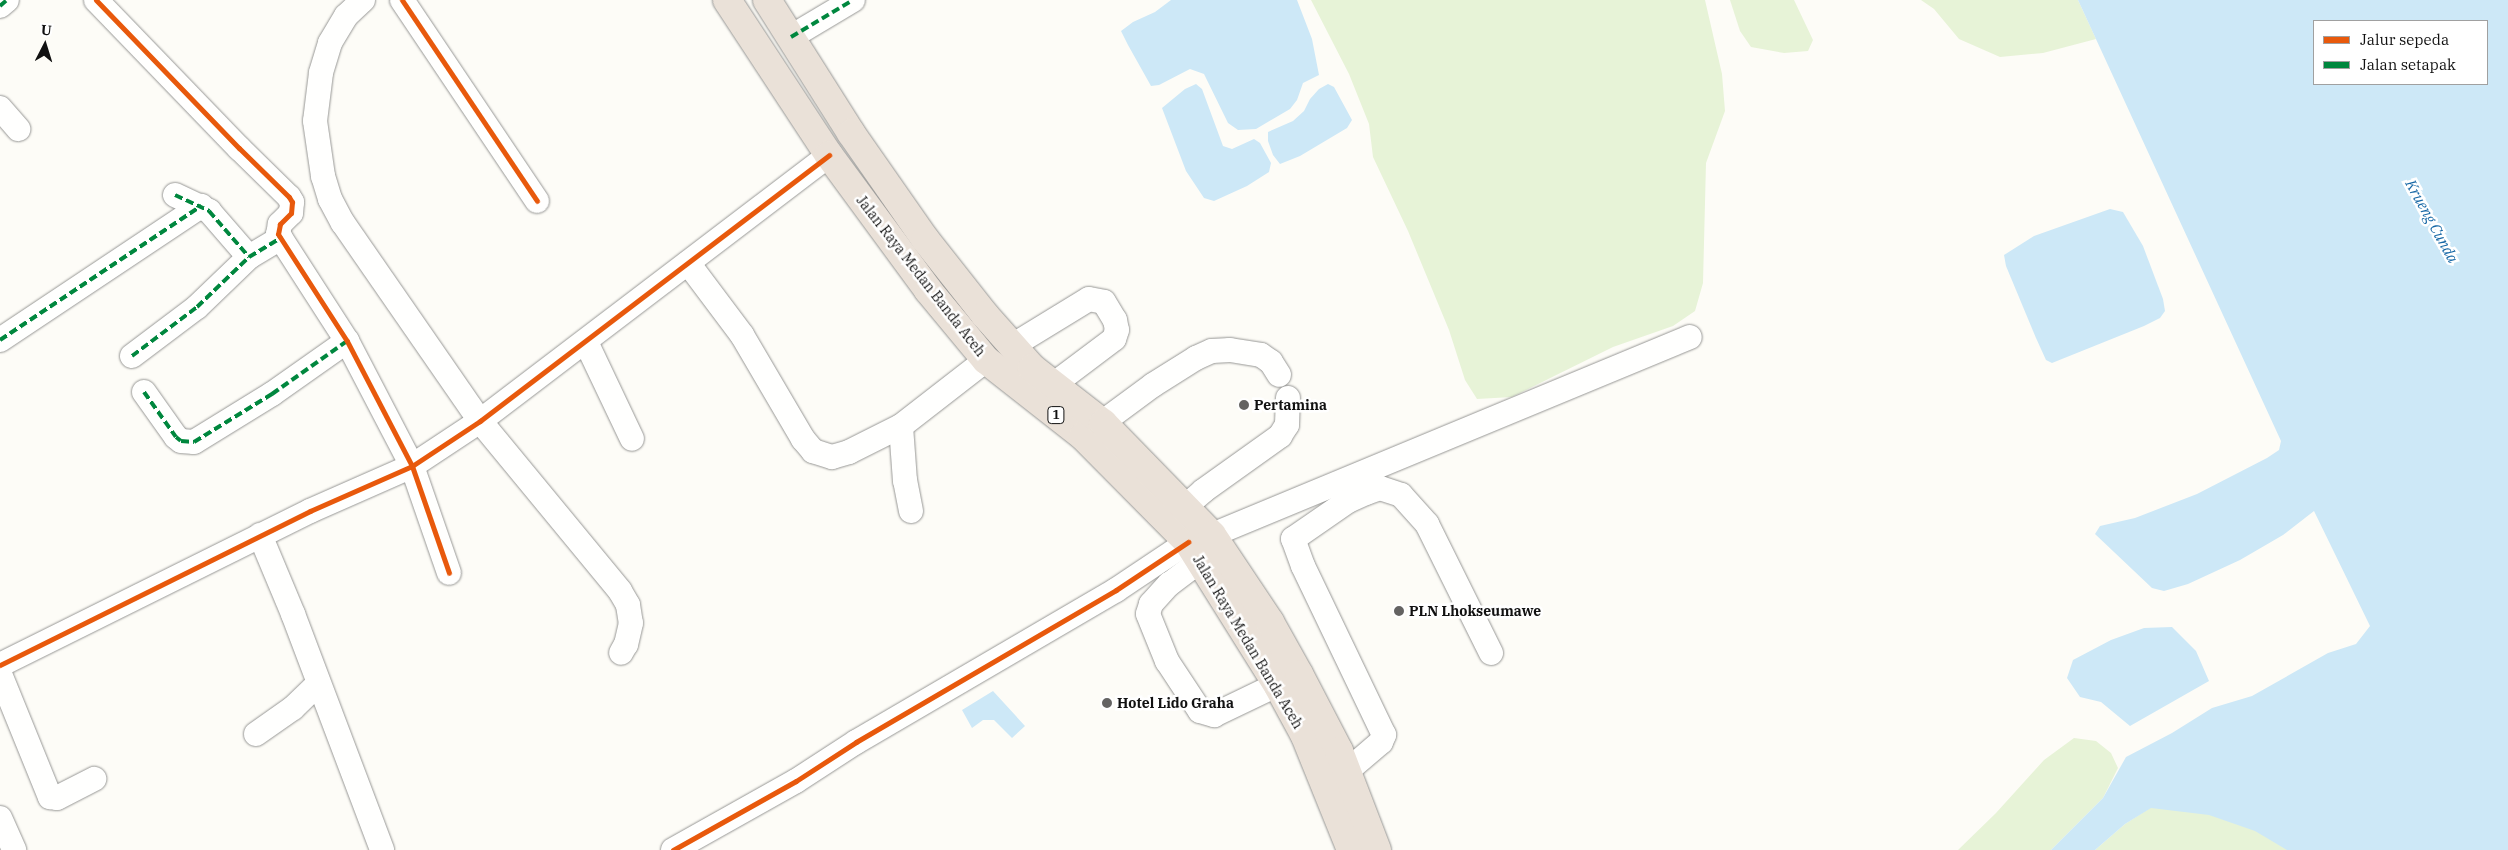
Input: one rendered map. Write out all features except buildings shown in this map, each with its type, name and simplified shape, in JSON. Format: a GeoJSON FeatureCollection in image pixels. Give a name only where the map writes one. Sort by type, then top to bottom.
{"type":"FeatureCollection","features":[{"type":"Feature","properties":{"kind":"highway","name":"Jalan Raya Medan Banda Aceh"},"geometry":{"type":"LineString","coordinates":[[727,0],[829,155],[928,290],[986,360],[1093,429],[1186,506],[1200,546]]}},
{"type":"Feature","properties":{"kind":"highway","name":"Jalan Raya Medan Banda Aceh"},"geometry":{"type":"LineString","coordinates":[[767,0],[851,133],[925,239],[1012,346],[1032,368],[1054,384],[1270,622],[1305,736],[1351,850]]}},
{"type":"Feature","properties":{"kind":"highway","name":"Jalan Raya Medan Banda Aceh"},"geometry":{"type":"LineString","coordinates":[[1288,680],[1339,751],[1377,850]]}},
{"type":"Feature","properties":{"kind":"street"},"geometry":{"type":"LineString","coordinates":[[0,6],[8,0]]}},
{"type":"Feature","properties":{"kind":"street"},"geometry":{"type":"LineString","coordinates":[[96,0],[289,197],[292,202],[291,213],[280,224],[278,234],[347,341],[412,466],[449,573]]}},
{"type":"Feature","properties":{"kind":"street"},"geometry":{"type":"LineString","coordinates":[[363,0],[346,16],[330,43],[321,72],[315,121],[323,176],[330,199],[343,223],[480,421],[620,591],[628,606],[631,624],[626,644],[621,653]]}},
{"type":"Feature","properties":{"kind":"street"},"geometry":{"type":"LineString","coordinates":[[402,0],[537,201]]}},
{"type":"Feature","properties":{"kind":"street"},"geometry":{"type":"LineString","coordinates":[[791,37],[854,0]]}},
{"type":"Feature","properties":{"kind":"street"},"geometry":{"type":"LineString","coordinates":[[0,108],[18,129]]}},
{"type":"Feature","properties":{"kind":"street"},"geometry":{"type":"LineString","coordinates":[[0,665],[260,535],[412,466],[480,421],[586,342],[829,155]]}},
{"type":"Feature","properties":{"kind":"street"},"geometry":{"type":"LineString","coordinates":[[175,195],[209,211],[249,257]]}},
{"type":"Feature","properties":{"kind":"street"},"geometry":{"type":"LineString","coordinates":[[0,340],[201,206]]}},
{"type":"Feature","properties":{"kind":"street"},"geometry":{"type":"LineString","coordinates":[[132,356],[197,307],[249,257],[281,238]]}},
{"type":"Feature","properties":{"kind":"street"},"geometry":{"type":"LineString","coordinates":[[688,263],[742,335],[802,439],[813,450],[832,458],[849,452],[901,426],[986,360]]}},
{"type":"Feature","properties":{"kind":"street"},"geometry":{"type":"LineString","coordinates":[[1012,346],[1090,299],[1104,302],[1115,320],[1117,330],[1114,339],[1054,384]]}},
{"type":"Feature","properties":{"kind":"street"},"geometry":{"type":"LineString","coordinates":[[673,850],[796,782],[856,742],[1116,590],[1200,546],[1690,337]]}},
{"type":"Feature","properties":{"kind":"street"},"geometry":{"type":"LineString","coordinates":[[144,392],[176,437],[181,441],[194,442],[272,394],[347,341]]}},
{"type":"Feature","properties":{"kind":"street"},"geometry":{"type":"LineString","coordinates":[[586,342],[632,439]]}},
{"type":"Feature","properties":{"kind":"street"},"geometry":{"type":"LineString","coordinates":[[1093,429],[1153,386],[1196,358],[1212,351],[1230,350],[1261,355],[1271,362],[1280,374]]}},
{"type":"Feature","properties":{"kind":"street"},"geometry":{"type":"LineString","coordinates":[[1186,506],[1203,490],[1280,436],[1288,425],[1288,398]]}},
{"type":"Feature","properties":{"kind":"street"},"geometry":{"type":"LineString","coordinates":[[901,426],[905,481],[910,511]]}},
{"type":"Feature","properties":{"kind":"street"},"geometry":{"type":"LineString","coordinates":[[1346,772],[1381,742],[1384,735],[1302,566],[1293,538],[1318,523],[1348,501],[1366,493],[1380,488],[1401,495],[1427,524],[1491,653]]}},
{"type":"Feature","properties":{"kind":"street"},"geometry":{"type":"LineString","coordinates":[[260,535],[382,850]]}},
{"type":"Feature","properties":{"kind":"street"},"geometry":{"type":"LineString","coordinates":[[1200,546],[1151,604],[1148,614],[1167,661],[1200,712],[1209,716],[1288,680]]}},
{"type":"Feature","properties":{"kind":"street"},"geometry":{"type":"LineString","coordinates":[[0,674],[50,797],[56,798],[94,779]]}},
{"type":"Feature","properties":{"kind":"street"},"geometry":{"type":"LineString","coordinates":[[256,734],[293,708],[318,684]]}},
{"type":"Feature","properties":{"kind":"street"},"geometry":{"type":"LineString","coordinates":[[0,818],[14,850]]}},
{"type":"Feature","properties":{"kind":"green space"},"geometry":{"type":"Polygon","coordinates":[[[1311,0],[1705,0],[1722,74],[1725,111],[1706,163],[1703,283],[1695,311],[1673,326],[1613,347],[1512,397],[1477,399],[1465,380],[1449,330],[1408,231],[1373,157],[1369,124],[1349,74],[1311,0]]]}},
{"type":"Feature","properties":{"kind":"green space"},"geometry":{"type":"Polygon","coordinates":[[[1730,0],[1794,0],[1813,40],[1808,51],[1784,53],[1751,47],[1740,31],[1730,0]]]}},
{"type":"Feature","properties":{"kind":"green space"},"geometry":{"type":"Polygon","coordinates":[[[1921,0],[2078,0],[2096,39],[2043,53],[2000,57],[1959,39],[1934,9],[1921,0]]]}},
{"type":"Feature","properties":{"kind":"green space"},"geometry":{"type":"Polygon","coordinates":[[[2074,738],[2096,741],[2111,753],[2118,768],[2103,798],[2051,850],[1958,850],[1996,813],[2044,760],[2074,738]]]}},
{"type":"Feature","properties":{"kind":"green space"},"geometry":{"type":"Polygon","coordinates":[[[2191,756],[2468,850],[2095,850],[2125,824],[2150,808],[2191,756]]]}},
{"type":"Feature","properties":{"kind":"water"},"geometry":{"type":"Polygon","coordinates":[[[1171,0],[1297,0],[1312,39],[1319,75],[1303,83],[1297,100],[1290,109],[1256,129],[1238,130],[1228,123],[1204,74],[1190,69],[1159,85],[1151,86],[1121,31],[1133,22],[1155,12],[1171,0]]]}},
{"type":"Feature","properties":{"kind":"water","name":"Krueng Cunda"},"geometry":{"type":"Polygon","coordinates":[[[2078,0],[2508,0],[2508,850],[2287,850],[2255,831],[2209,815],[2151,808],[2125,824],[2095,850],[2051,850],[2103,798],[2126,757],[2172,733],[2212,708],[2252,696],[2328,653],[2356,644],[2370,626],[2314,511],[2283,535],[2240,560],[2188,584],[2164,591],[2152,588],[2095,534],[2100,526],[2135,518],[2197,494],[2279,450],[2281,441],[2078,0]]]}},
{"type":"Feature","properties":{"kind":"water"},"geometry":{"type":"Polygon","coordinates":[[[1196,84],[1202,89],[1223,146],[1232,149],[1254,139],[1260,143],[1271,163],[1269,172],[1247,186],[1214,201],[1204,198],[1186,171],[1162,108],[1185,89],[1196,84]]]}},
{"type":"Feature","properties":{"kind":"water"},"geometry":{"type":"Polygon","coordinates":[[[1328,84],[1334,87],[1352,120],[1347,128],[1300,156],[1280,164],[1273,155],[1268,141],[1268,132],[1293,121],[1304,111],[1310,99],[1319,89],[1328,84]]]}},
{"type":"Feature","properties":{"kind":"water"},"geometry":{"type":"Polygon","coordinates":[[[2110,209],[2123,212],[2143,246],[2163,299],[2165,311],[2160,318],[2144,326],[2052,363],[2046,360],[2036,338],[2006,266],[2004,255],[2034,236],[2110,209]]]}},
{"type":"Feature","properties":{"kind":"water"},"geometry":{"type":"Polygon","coordinates":[[[2172,627],[2196,651],[2209,681],[2130,726],[2101,702],[2080,697],[2067,678],[2073,660],[2111,640],[2144,628],[2172,627]]]}},
{"type":"Feature","properties":{"kind":"water"},"geometry":{"type":"Polygon","coordinates":[[[993,691],[1025,726],[1012,738],[994,720],[983,720],[972,728],[962,710],[993,691]]]}},
{"type":"Feature","properties":{"kind":"marked path"},"geometry":{"type":"LineString","coordinates":[[0,6],[7,0]]}},
{"type":"Feature","properties":{"kind":"marked path"},"geometry":{"type":"LineString","coordinates":[[791,37],[853,0]]}},
{"type":"Feature","properties":{"kind":"marked path"},"geometry":{"type":"LineString","coordinates":[[175,195],[209,211],[249,257]]}},
{"type":"Feature","properties":{"kind":"marked path"},"geometry":{"type":"LineString","coordinates":[[0,340],[201,206]]}},
{"type":"Feature","properties":{"kind":"marked path"},"geometry":{"type":"LineString","coordinates":[[132,356],[197,307],[249,257],[281,238],[279,236]]}},
{"type":"Feature","properties":{"kind":"marked path"},"geometry":{"type":"LineString","coordinates":[[144,392],[176,437],[181,441],[194,442],[272,394],[347,341]]}},
{"type":"Feature","properties":{"kind":"cycle path"},"geometry":{"type":"LineString","coordinates":[[96,0],[289,197],[292,202],[291,213],[280,224],[278,234],[347,341],[412,466],[449,573]]}},
{"type":"Feature","properties":{"kind":"cycle path"},"geometry":{"type":"LineString","coordinates":[[402,0],[537,201]]}},
{"type":"Feature","properties":{"kind":"cycle path"},"geometry":{"type":"LineString","coordinates":[[0,665],[310,511],[412,466],[480,421],[829,155]]}},
{"type":"Feature","properties":{"kind":"cycle path"},"geometry":{"type":"LineString","coordinates":[[673,850],[796,781],[856,742],[1116,590],[1188,542]]}},
{"type":"Feature","properties":{"kind":"place","name":"Pertamina"},"geometry":{"type":"Point","coordinates":[1244,405]}},
{"type":"Feature","properties":{"kind":"place","name":"PLN Lhokseumawe"},"geometry":{"type":"Point","coordinates":[1399,611]}},
{"type":"Feature","properties":{"kind":"place","name":"Hotel Lido Graha"},"geometry":{"type":"Point","coordinates":[1107,703]}}]}
